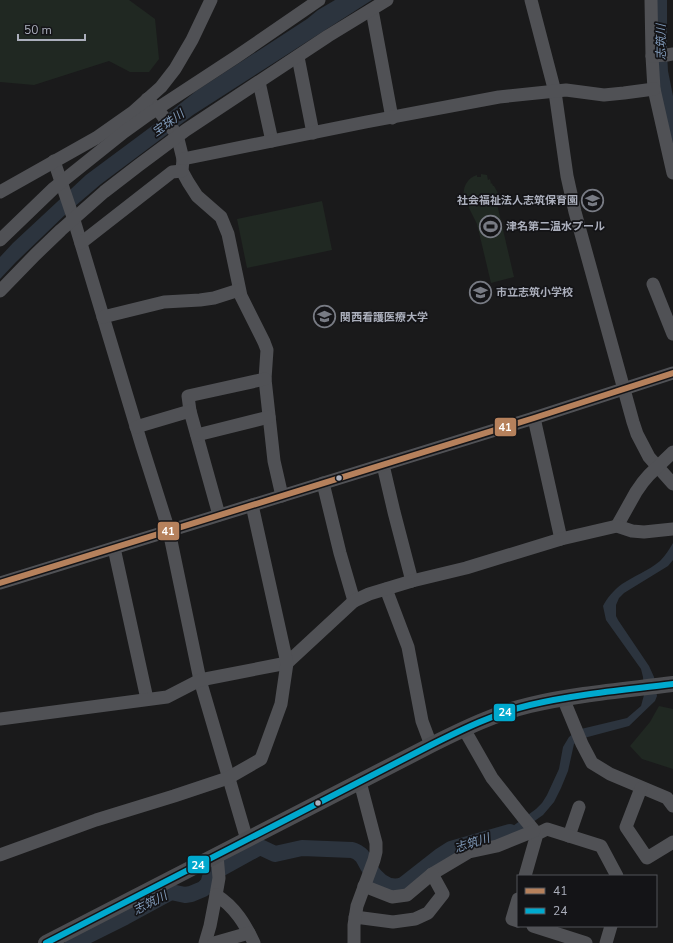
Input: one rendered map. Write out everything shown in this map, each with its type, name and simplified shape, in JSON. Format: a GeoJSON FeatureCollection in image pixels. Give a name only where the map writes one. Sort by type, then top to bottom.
{"type":"FeatureCollection","features":[{"type":"Feature","properties":{"kind":"main road"},"geometry":{"type":"LineString","coordinates":[[46,943],[218,858],[246,840],[482,720],[529,705],[563,698],[667,685]]}},
{"type":"Feature","properties":{"kind":"street"},"geometry":{"type":"LineString","coordinates":[[0,192],[96,138],[133,112],[148,99],[164,83],[185,54],[211,0]]}},
{"type":"Feature","properties":{"kind":"street"},"geometry":{"type":"LineString","coordinates":[[0,240],[54,188],[62,185],[118,137],[319,0]]}},
{"type":"Feature","properties":{"kind":"street"},"geometry":{"type":"LineString","coordinates":[[0,291],[35,254],[73,218],[104,192],[177,136],[328,36],[387,0]]}},
{"type":"Feature","properties":{"kind":"street"},"geometry":{"type":"LineString","coordinates":[[530,0],[555,92],[567,176],[574,212],[623,390],[637,434],[650,457],[673,484]]}},
{"type":"Feature","properties":{"kind":"street"},"geometry":{"type":"LineString","coordinates":[[651,0],[654,89],[670,142],[673,173]]}},
{"type":"Feature","properties":{"kind":"street"},"geometry":{"type":"LineString","coordinates":[[372,10],[392,118]]}},
{"type":"Feature","properties":{"kind":"street"},"geometry":{"type":"LineString","coordinates":[[652,56],[670,54]]}},
{"type":"Feature","properties":{"kind":"street"},"geometry":{"type":"LineString","coordinates":[[298,56],[312,133]]}},
{"type":"Feature","properties":{"kind":"street"},"geometry":{"type":"LineString","coordinates":[[259,82],[272,141]]}},
{"type":"Feature","properties":{"kind":"street"},"geometry":{"type":"LineString","coordinates":[[81,243],[183,165],[272,141],[500,98],[566,90],[604,94],[654,89]]}},
{"type":"Feature","properties":{"kind":"street"},"geometry":{"type":"LineString","coordinates":[[148,99],[177,136],[183,165],[197,196],[221,217],[228,234],[241,296],[267,350],[264,379],[274,462],[282,496]]}},
{"type":"Feature","properties":{"kind":"street"},"geometry":{"type":"LineString","coordinates":[[54,161],[81,243],[169,531],[200,680],[246,840]]}},
{"type":"Feature","properties":{"kind":"street"},"geometry":{"type":"LineString","coordinates":[[653,284],[673,334]]}},
{"type":"Feature","properties":{"kind":"street"},"geometry":{"type":"LineString","coordinates":[[103,317],[164,302],[214,298],[239,290]]}},
{"type":"Feature","properties":{"kind":"street"},"geometry":{"type":"LineString","coordinates":[[0,583],[534,418],[673,373]]}},
{"type":"Feature","properties":{"kind":"street"},"geometry":{"type":"LineString","coordinates":[[220,515],[190,411],[188,396],[264,379]]}},
{"type":"Feature","properties":{"kind":"street"},"geometry":{"type":"LineString","coordinates":[[136,427],[190,411]]}},
{"type":"Feature","properties":{"kind":"street"},"geometry":{"type":"LineString","coordinates":[[197,435],[269,417]]}},
{"type":"Feature","properties":{"kind":"street"},"geometry":{"type":"LineString","coordinates":[[534,418],[561,539]]}},
{"type":"Feature","properties":{"kind":"street"},"geometry":{"type":"LineString","coordinates":[[617,526],[643,482],[673,452]]}},
{"type":"Feature","properties":{"kind":"street"},"geometry":{"type":"LineString","coordinates":[[383,465],[412,581]]}},
{"type":"Feature","properties":{"kind":"street"},"geometry":{"type":"LineString","coordinates":[[323,483],[340,553],[354,601]]}},
{"type":"Feature","properties":{"kind":"street"},"geometry":{"type":"LineString","coordinates":[[0,855],[96,820],[228,778],[261,759],[281,704],[287,663],[252,505]]}},
{"type":"Feature","properties":{"kind":"street"},"geometry":{"type":"LineString","coordinates":[[0,719],[167,697],[200,680],[287,663],[354,601],[386,588],[466,568],[561,539],[617,526],[632,531],[644,532],[673,529]]}},
{"type":"Feature","properties":{"kind":"street"},"geometry":{"type":"LineString","coordinates":[[114,548],[147,699]]}},
{"type":"Feature","properties":{"kind":"street"},"geometry":{"type":"LineString","coordinates":[[386,588],[408,648],[422,721],[431,745]]}},
{"type":"Feature","properties":{"kind":"street"},"geometry":{"type":"LineString","coordinates":[[563,698],[577,734],[592,763],[610,774],[667,798],[673,806]]}},
{"type":"Feature","properties":{"kind":"street"},"geometry":{"type":"LineString","coordinates":[[464,729],[492,778],[531,827],[527,875]]}},
{"type":"Feature","properties":{"kind":"street"},"geometry":{"type":"LineString","coordinates":[[354,943],[354,925],[357,906],[376,852],[376,843],[360,782]]}},
{"type":"Feature","properties":{"kind":"street"},"geometry":{"type":"LineString","coordinates":[[641,788],[626,827],[647,858],[673,842]]}},
{"type":"Feature","properties":{"kind":"street"},"geometry":{"type":"LineString","coordinates":[[569,836],[579,807]]}},
{"type":"Feature","properties":{"kind":"street"},"geometry":{"type":"LineString","coordinates":[[366,881],[392,897],[407,895],[432,874],[469,852],[497,846],[531,827],[547,829],[601,846],[616,875]]}},
{"type":"Feature","properties":{"kind":"street"},"geometry":{"type":"LineString","coordinates":[[206,943],[219,878],[218,858]]}},
{"type":"Feature","properties":{"kind":"street"},"geometry":{"type":"LineString","coordinates":[[355,917],[393,922],[415,918],[428,913],[443,894],[432,874]]}},
{"type":"Feature","properties":{"kind":"street"},"geometry":{"type":"LineString","coordinates":[[214,943],[252,938],[247,927],[233,909],[225,900],[216,895]]}},
{"type":"Feature","properties":{"kind":"street"},"geometry":{"type":"LineString","coordinates":[[517,902],[512,919],[517,921]]}},
{"type":"Feature","properties":{"kind":"street"},"geometry":{"type":"LineString","coordinates":[[536,927],[586,943]]}},
{"type":"Feature","properties":{"kind":"street"},"geometry":{"type":"LineString","coordinates":[[606,943],[611,927]]}},
{"type":"Feature","properties":{"kind":"shaded area"},"geometry":{"type":"Polygon","coordinates":[[[0,0],[129,0],[155,19],[159,59],[149,72],[130,72],[109,61],[34,85],[0,82],[0,0]]]}},
{"type":"Feature","properties":{"kind":"shaded area","name":"津名第二温水プール"},"geometry":{"type":"Polygon","coordinates":[[[481,174],[487,175],[488,180],[490,179],[491,184],[492,183],[498,193],[501,203],[497,204],[514,277],[491,283],[477,224],[464,198],[465,187],[470,178],[477,175],[477,177],[481,177],[481,174]]]}},
{"type":"Feature","properties":{"kind":"shaded area"},"geometry":{"type":"Polygon","coordinates":[[[322,201],[332,250],[247,268],[237,219],[322,201]]]}},
{"type":"Feature","properties":{"kind":"shaded area"},"geometry":{"type":"Polygon","coordinates":[[[659,706],[673,709],[673,769],[642,759],[630,746],[650,722],[659,706]]]}},
{"type":"Feature","properties":{"kind":"water","name":"宝珠川"},"geometry":{"type":"Polygon","coordinates":[[[335,0],[372,0],[193,115],[101,184],[67,213],[0,279],[0,257],[86,175],[196,91],[335,0]]]}},
{"type":"Feature","properties":{"kind":"water"},"geometry":{"type":"Polygon","coordinates":[[[653,0],[667,0],[668,71],[673,96],[673,163],[657,88],[653,0]]]}},
{"type":"Feature","properties":{"kind":"water"},"geometry":{"type":"Polygon","coordinates":[[[673,543],[673,560],[668,566],[624,593],[619,598],[616,605],[616,616],[618,620],[649,666],[654,677],[657,696],[655,701],[629,726],[584,738],[574,744],[568,771],[561,788],[554,802],[543,815],[516,834],[489,842],[492,833],[513,826],[542,803],[559,769],[563,747],[569,737],[581,729],[627,718],[641,706],[644,695],[641,669],[606,620],[603,606],[611,594],[622,584],[651,568],[660,561],[673,543]]]}},
{"type":"Feature","properties":{"kind":"waterway","name":"志筑川"},"geometry":{"type":"LineString","coordinates":[[73,943],[171,892],[185,895],[203,889],[208,884],[211,874],[260,847],[275,854],[302,848],[352,850],[362,856],[379,880],[392,887],[403,885],[451,849],[510,832]]}},
{"type":"Feature","properties":{"kind":"transit line","name":"41"},"geometry":{"type":"LineString","coordinates":[[0,583],[534,418],[673,373]]}},
{"type":"Feature","properties":{"kind":"transit line","name":"24"},"geometry":{"type":"LineString","coordinates":[[46,943],[431,745],[480,722],[517,708],[547,701],[673,684]]}},
{"type":"Feature","properties":{"kind":"place","name":"社会福祉法人志筑保育園"},"geometry":{"type":"Point","coordinates":[593,200]}},
{"type":"Feature","properties":{"kind":"place","name":"津名第二温水プール"},"geometry":{"type":"Point","coordinates":[490,226]}},
{"type":"Feature","properties":{"kind":"place","name":"市立志筑小学校"},"geometry":{"type":"Point","coordinates":[481,292]}},
{"type":"Feature","properties":{"kind":"place","name":"関西看護医療大学"},"geometry":{"type":"Point","coordinates":[324,317]}}]}
